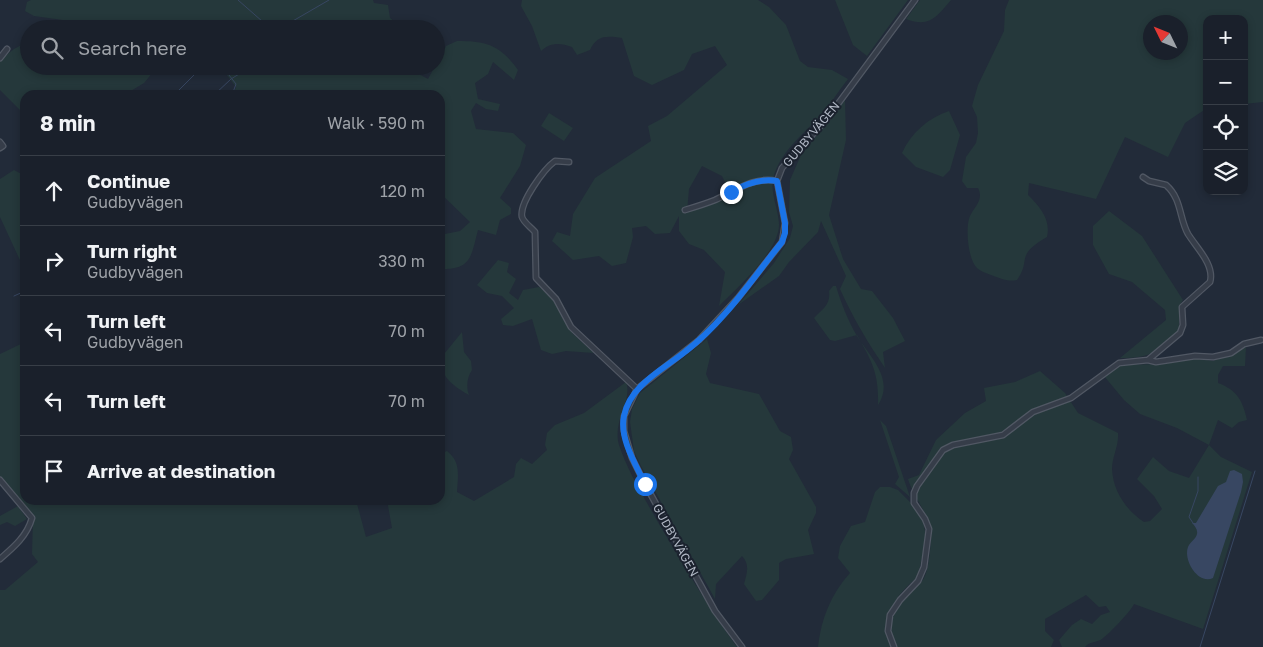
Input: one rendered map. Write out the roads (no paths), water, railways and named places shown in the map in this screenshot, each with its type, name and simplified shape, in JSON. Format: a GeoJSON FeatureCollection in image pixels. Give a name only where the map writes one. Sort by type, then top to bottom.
{"type":"FeatureCollection","features":[{"type":"Feature","properties":{"kind":"street","name":"GUDBYVÄGEN"},"geometry":{"type":"LineString","coordinates":[[742,647],[716,611],[632,458],[624,431],[624,416],[637,389],[699,340],[738,298],[782,242],[785,233],[785,223],[777,181],[782,168],[826,120],[915,0]]}},
{"type":"Feature","properties":{"kind":"street"},"geometry":{"type":"LineString","coordinates":[[0,58],[7,49]]}},
{"type":"Feature","properties":{"kind":"street"},"geometry":{"type":"LineString","coordinates":[[0,142],[3,146],[0,148]]}},
{"type":"Feature","properties":{"kind":"street"},"geometry":{"type":"LineString","coordinates":[[569,162],[555,161],[547,167],[538,179],[522,212],[524,222],[535,232],[536,278],[556,299],[571,328],[637,389]]}},
{"type":"Feature","properties":{"kind":"street"},"geometry":{"type":"LineString","coordinates":[[1143,177],[1149,182],[1166,185],[1170,188],[1178,200],[1188,234],[1203,254],[1212,277],[1207,287],[1182,307],[1183,325],[1180,333],[1148,360]]}},
{"type":"Feature","properties":{"kind":"street"},"geometry":{"type":"LineString","coordinates":[[686,210],[716,199],[747,184],[771,180],[777,181]]}},
{"type":"Feature","properties":{"kind":"street"},"geometry":{"type":"LineString","coordinates":[[894,647],[888,631],[890,616],[900,600],[918,581],[924,567],[929,529],[925,519],[914,503],[914,493],[943,450],[953,445],[1003,435],[1033,412],[1071,398],[1119,363],[1148,360],[1156,362],[1195,356],[1213,357],[1231,353],[1244,344],[1261,340]]}},
{"type":"Feature","properties":{"kind":"street"},"geometry":{"type":"LineString","coordinates":[[0,480],[20,504]]}},
{"type":"Feature","properties":{"kind":"street"},"geometry":{"type":"LineString","coordinates":[[0,559],[16,546],[32,518],[21,505]]}},
{"type":"Feature","properties":{"kind":"water"},"geometry":{"type":"Polygon","coordinates":[[[1234,470],[1242,474],[1241,492],[1213,578],[1202,578],[1193,570],[1188,558],[1188,547],[1197,533],[1192,523],[1196,523],[1218,486],[1226,482],[1230,471],[1234,470]]]}},
{"type":"Feature","properties":{"kind":"waterway"},"geometry":{"type":"LineString","coordinates":[[238,0],[261,20]]}},
{"type":"Feature","properties":{"kind":"waterway"},"geometry":{"type":"LineString","coordinates":[[295,20],[329,0]]}},
{"type":"Feature","properties":{"kind":"waterway"},"geometry":{"type":"LineString","coordinates":[[179,90],[194,75]]}},
{"type":"Feature","properties":{"kind":"waterway"},"geometry":{"type":"LineString","coordinates":[[229,75],[236,84],[234,90]]}},
{"type":"Feature","properties":{"kind":"waterway"},"geometry":{"type":"LineString","coordinates":[[219,90],[237,75]]}},
{"type":"Feature","properties":{"kind":"waterway"},"geometry":{"type":"LineString","coordinates":[[14,296],[20,293]]}},
{"type":"Feature","properties":{"kind":"waterway"},"geometry":{"type":"LineString","coordinates":[[1200,647],[1255,471]]}},
{"type":"Feature","properties":{"kind":"waterway"},"geometry":{"type":"LineString","coordinates":[[1193,523],[1189,517],[1198,491],[1198,477]]}}]}
